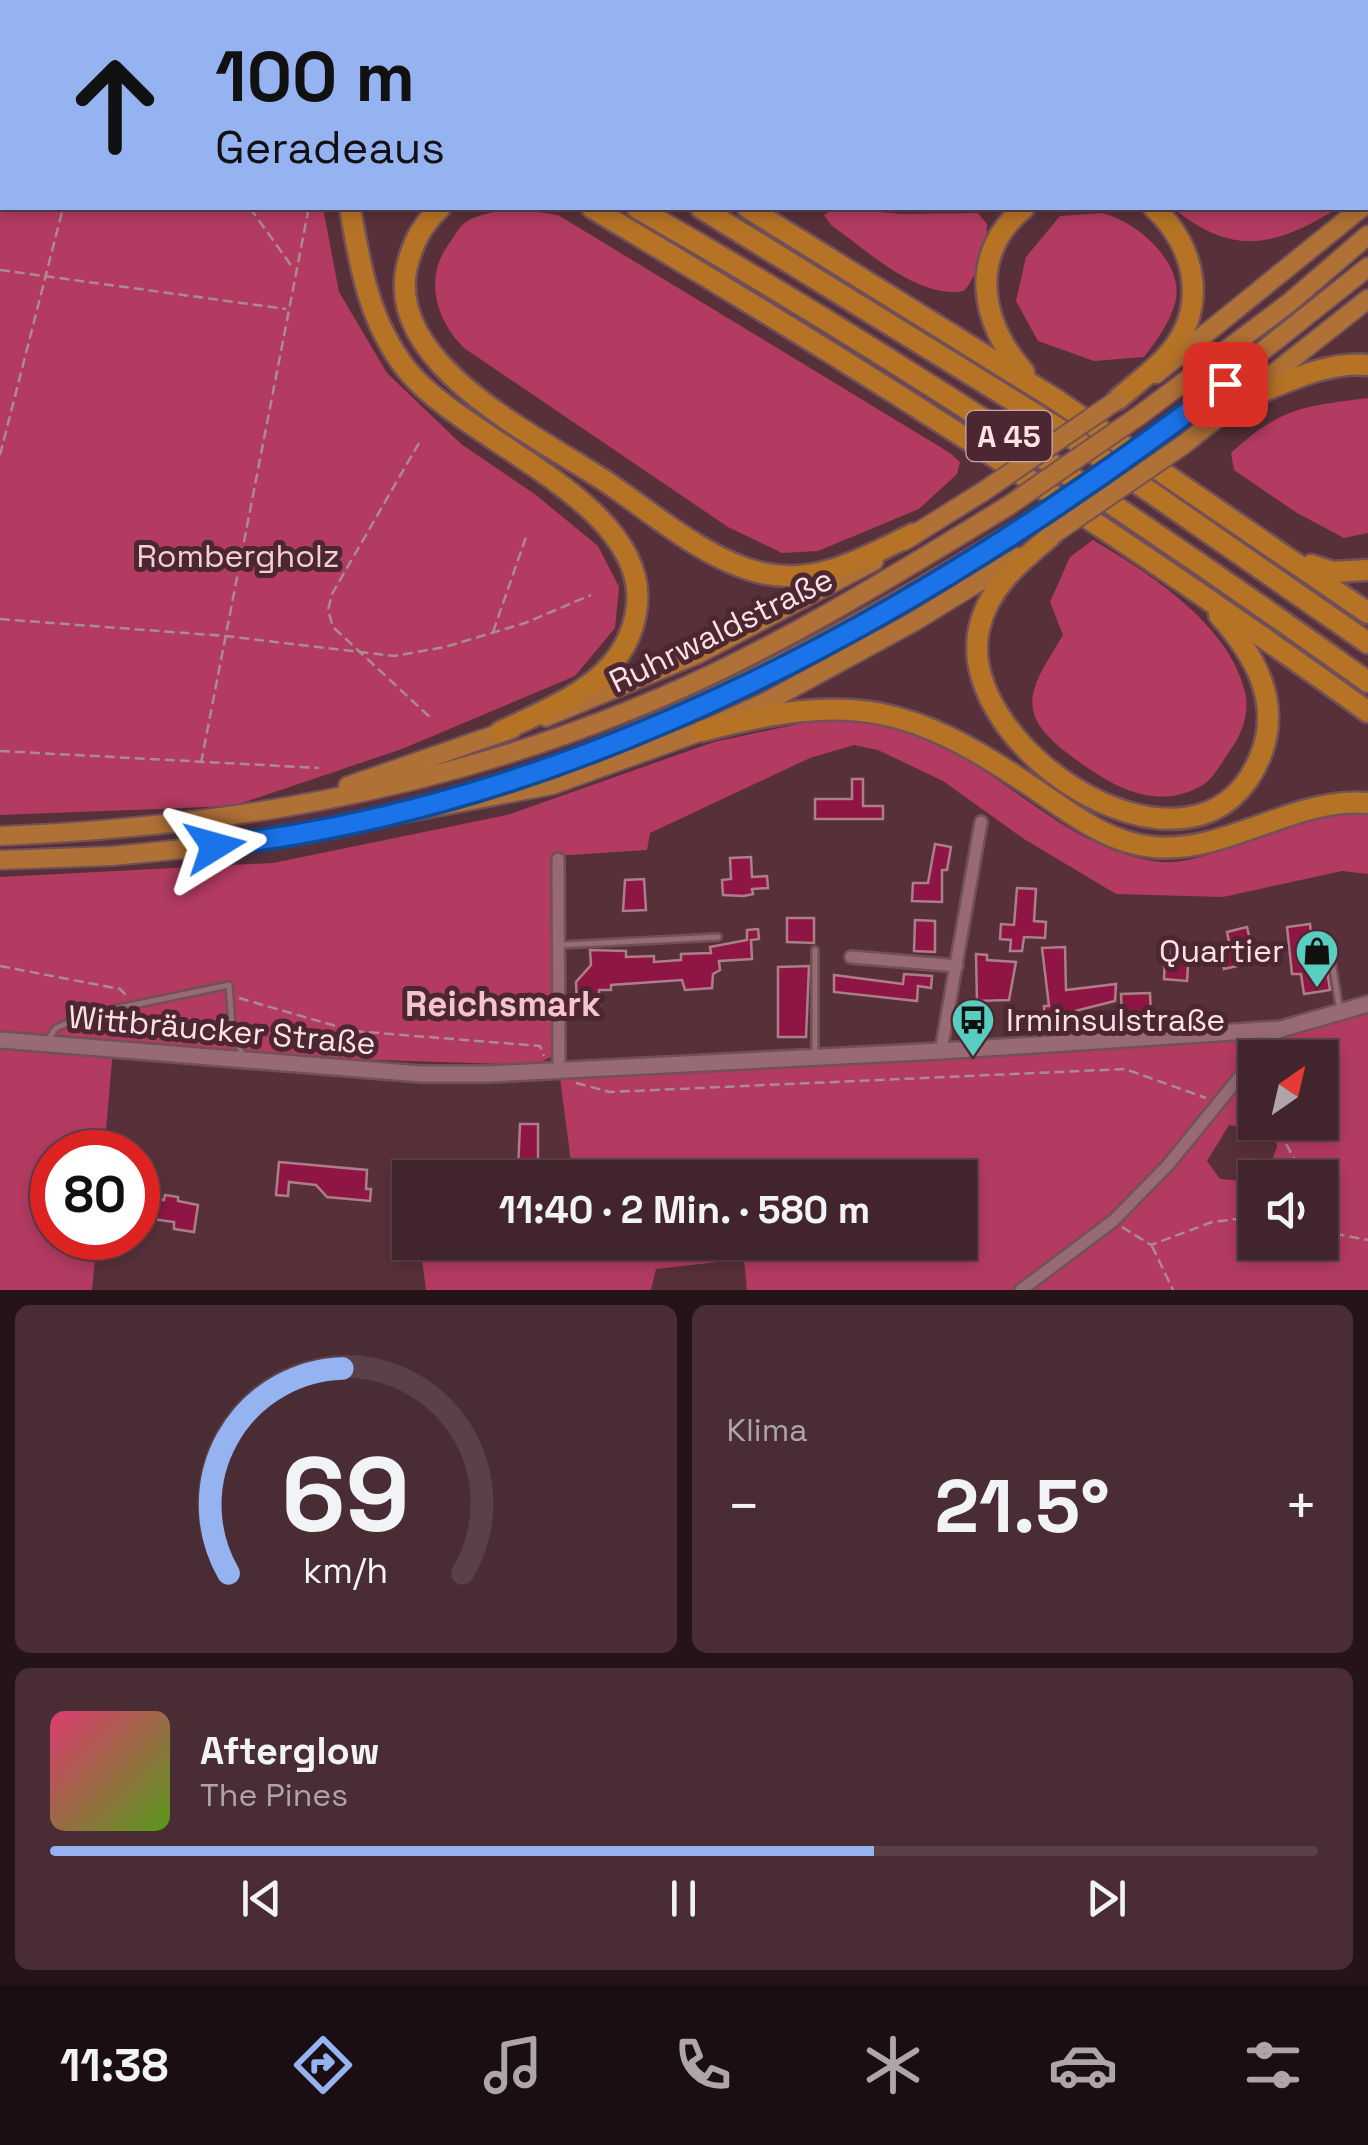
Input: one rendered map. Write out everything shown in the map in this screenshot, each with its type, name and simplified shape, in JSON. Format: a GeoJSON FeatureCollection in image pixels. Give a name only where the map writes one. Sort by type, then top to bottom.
{"type":"FeatureCollection","features":[{"type":"Feature","properties":{"kind":"highway"},"geometry":{"type":"LineString","coordinates":[[350,210],[368,296],[387,340],[408,372],[450,410],[598,518],[621,545],[636,581],[638,599],[630,638],[609,669],[570,697],[500,732]]}},
{"type":"Feature","properties":{"kind":"highway"},"geometry":{"type":"LineString","coordinates":[[438,210],[418,232],[404,278],[412,328],[442,368],[498,410],[714,552],[763,573],[788,576],[839,568],[913,534]]}},
{"type":"Feature","properties":{"kind":"highway"},"geometry":{"type":"LineString","coordinates":[[595,210],[920,405],[1169,570],[1368,712]]}},
{"type":"Feature","properties":{"kind":"highway","name":"A 45"},"geometry":{"type":"LineString","coordinates":[[640,210],[981,417],[1152,530],[1368,682]]}},
{"type":"Feature","properties":{"kind":"highway","name":"A 45"},"geometry":{"type":"LineString","coordinates":[[705,210],[1061,430],[1368,642]]}},
{"type":"Feature","properties":{"kind":"highway"},"geometry":{"type":"LineString","coordinates":[[751,210],[1054,399],[1368,613]]}},
{"type":"Feature","properties":{"kind":"highway"},"geometry":{"type":"LineString","coordinates":[[1022,210],[1005,227],[989,259],[986,305],[992,325],[1014,360],[1054,399]]}},
{"type":"Feature","properties":{"kind":"highway"},"geometry":{"type":"LineString","coordinates":[[1117,400],[1177,343],[1193,297],[1186,249],[1156,210]]}},
{"type":"Feature","properties":{"kind":"highway"},"geometry":{"type":"LineString","coordinates":[[296,806],[568,710],[698,654],[854,573],[984,491],[1202,340],[1359,210]]}},
{"type":"Feature","properties":{"kind":"highway","name":"Ruhrwaldstraße"},"geometry":{"type":"LineString","coordinates":[[0,836],[140,829],[349,797],[470,766],[628,712],[836,609],[1008,506],[1140,416],[1289,303],[1368,235]]}},
{"type":"Feature","properties":{"kind":"highway"},"geometry":{"type":"LineString","coordinates":[[410,811],[536,773],[640,733],[727,694],[871,618],[1031,521],[1162,430],[1368,268]]}},
{"type":"Feature","properties":{"kind":"highway"},"geometry":{"type":"LineString","coordinates":[[0,860],[112,856],[246,843],[525,792],[702,731],[869,647],[1052,535],[1244,399],[1368,299]]}},
{"type":"Feature","properties":{"kind":"highway"},"geometry":{"type":"LineString","coordinates":[[1244,399],[1316,371],[1352,364],[1368,366]]}},
{"type":"Feature","properties":{"kind":"highway"},"geometry":{"type":"LineString","coordinates":[[1052,535],[1008,574],[986,609],[978,632],[981,675],[1002,718],[1052,771],[1114,810],[1144,819],[1178,820],[1205,813],[1227,800],[1258,762],[1269,723],[1265,690],[1251,656],[1219,615],[1169,570]]}},
{"type":"Feature","properties":{"kind":"highway"},"geometry":{"type":"LineString","coordinates":[[1270,544],[1333,572],[1368,570]]}},
{"type":"Feature","properties":{"kind":"highway"},"geometry":{"type":"LineString","coordinates":[[702,731],[810,710],[891,714],[969,747],[1100,831],[1129,843],[1154,847],[1203,842],[1295,812],[1368,803]]}},
{"type":"Feature","properties":{"kind":"main road","name":"Wittbräucker Straße"},"geometry":{"type":"LineString","coordinates":[[0,1040],[421,1074],[815,1058],[1281,1029],[1368,1004]]}},
{"type":"Feature","properties":{"kind":"street"},"geometry":{"type":"LineString","coordinates":[[941,1051],[981,822]]}},
{"type":"Feature","properties":{"kind":"street"},"geometry":{"type":"LineString","coordinates":[[558,859],[559,1070]]}},
{"type":"Feature","properties":{"kind":"street"},"geometry":{"type":"LineString","coordinates":[[850,957],[957,966]]}},
{"type":"Feature","properties":{"kind":"street"},"geometry":{"type":"LineString","coordinates":[[1271,1040],[1281,1029]]}},
{"type":"Feature","properties":{"kind":"street"},"geometry":{"type":"LineString","coordinates":[[1021,1290],[1113,1220],[1168,1166],[1238,1077]]}},
{"type":"Feature","properties":{"kind":"lane"},"geometry":{"type":"LineString","coordinates":[[558,945],[718,937]]}},
{"type":"Feature","properties":{"kind":"lane"},"geometry":{"type":"LineString","coordinates":[[1328,938],[1341,1014]]}},
{"type":"Feature","properties":{"kind":"lane"},"geometry":{"type":"LineString","coordinates":[[815,950],[815,1058]]}},
{"type":"Feature","properties":{"kind":"lane"},"geometry":{"type":"LineString","coordinates":[[46,1043],[56,1028],[74,1019],[230,985],[232,1026],[244,1060]]}},
{"type":"Feature","properties":{"kind":"path"},"geometry":{"type":"LineString","coordinates":[[0,455],[62,210]]}},
{"type":"Feature","properties":{"kind":"path"},"geometry":{"type":"LineString","coordinates":[[251,210],[294,270]]}},
{"type":"Feature","properties":{"kind":"path"},"geometry":{"type":"LineString","coordinates":[[201,763],[286,309],[308,212]]}},
{"type":"Feature","properties":{"kind":"path"},"geometry":{"type":"LineString","coordinates":[[0,270],[286,309]]}},
{"type":"Feature","properties":{"kind":"path"},"geometry":{"type":"LineString","coordinates":[[419,444],[332,594],[328,610],[332,627],[433,720]]}},
{"type":"Feature","properties":{"kind":"path"},"geometry":{"type":"LineString","coordinates":[[492,633],[526,537]]}},
{"type":"Feature","properties":{"kind":"path"},"geometry":{"type":"LineString","coordinates":[[0,619],[225,636],[394,656],[492,633],[591,595]]}},
{"type":"Feature","properties":{"kind":"path"},"geometry":{"type":"LineString","coordinates":[[0,751],[319,768]]}},
{"type":"Feature","properties":{"kind":"path"},"geometry":{"type":"LineString","coordinates":[[0,966],[120,989],[134,1004]]}},
{"type":"Feature","properties":{"kind":"path"},"geometry":{"type":"LineString","coordinates":[[230,995],[353,1031],[540,1046],[546,1061],[580,1086],[610,1092],[1125,1069],[1216,1102]]}},
{"type":"Feature","properties":{"kind":"path"},"geometry":{"type":"LineString","coordinates":[[1281,1140],[1295,1160]]}},
{"type":"Feature","properties":{"kind":"path"},"geometry":{"type":"LineString","coordinates":[[1152,1245],[1212,1222],[1238,1219]]}},
{"type":"Feature","properties":{"kind":"path"},"geometry":{"type":"LineString","coordinates":[[1113,1220],[1152,1245],[1174,1290]]}},
{"type":"Feature","properties":{"kind":"path"},"geometry":{"type":"LineString","coordinates":[[1338,1234],[1368,1240]]}},
{"type":"Feature","properties":{"kind":"green space","name":"Rombergholz"},"geometry":{"type":"Polygon","coordinates":[[[0,210],[323,210],[339,292],[387,373],[461,444],[536,495],[598,546],[619,587],[615,628],[575,676],[402,749],[233,806],[0,815],[0,210]]]}},
{"type":"Feature","properties":{"kind":"green space"},"geometry":{"type":"Polygon","coordinates":[[[525,210],[558,215],[950,453],[960,462],[957,474],[919,509],[818,551],[782,553],[728,527],[464,348],[454,337],[436,297],[437,268],[460,228],[482,215],[525,210]]]}},
{"type":"Feature","properties":{"kind":"green space"},"geometry":{"type":"Polygon","coordinates":[[[832,210],[978,213],[987,224],[985,242],[964,291],[946,292],[894,271],[831,225],[824,215],[832,210]]]}},
{"type":"Feature","properties":{"kind":"green space"},"geometry":{"type":"Polygon","coordinates":[[[1176,210],[1334,210],[1294,231],[1254,241],[1235,240],[1195,224],[1176,210]]]}},
{"type":"Feature","properties":{"kind":"green space"},"geometry":{"type":"Polygon","coordinates":[[[1102,213],[1143,234],[1173,273],[1175,303],[1162,332],[1144,357],[1094,361],[1038,341],[1016,301],[1026,257],[1060,216],[1102,213]]]}},
{"type":"Feature","properties":{"kind":"green space"},"geometry":{"type":"Polygon","coordinates":[[[1368,398],[1368,533],[1344,538],[1297,513],[1234,470],[1231,453],[1279,418],[1309,407],[1368,398]]]}},
{"type":"Feature","properties":{"kind":"green space"},"geometry":{"type":"Polygon","coordinates":[[[1093,540],[1184,603],[1205,623],[1236,667],[1246,700],[1242,730],[1211,778],[1185,793],[1150,796],[1117,785],[1052,740],[1034,712],[1036,685],[1063,635],[1050,602],[1070,557],[1093,540]]]}},
{"type":"Feature","properties":{"kind":"green space"},"geometry":{"type":"Polygon","coordinates":[[[831,717],[888,725],[921,735],[1096,843],[1161,862],[1194,859],[1307,820],[1368,814],[1368,874],[1342,871],[1223,897],[1116,894],[1024,839],[943,781],[878,750],[854,745],[810,758],[650,833],[647,850],[554,856],[551,1057],[534,1065],[286,1057],[0,1032],[0,877],[273,863],[507,815],[714,742],[831,717]]]}},
{"type":"Feature","properties":{"kind":"green space"},"geometry":{"type":"Polygon","coordinates":[[[1368,1004],[1368,1290],[747,1290],[744,1260],[977,1260],[977,1160],[571,1160],[559,1071],[1281,1029],[1368,1004]],[[1238,1040],[1238,1126],[1229,1125],[1207,1161],[1220,1179],[1238,1181],[1238,1260],[1338,1260],[1338,1160],[1272,1160],[1276,1140],[1338,1140],[1338,1040],[1238,1040]]]}},
{"type":"Feature","properties":{"kind":"green space"},"geometry":{"type":"Polygon","coordinates":[[[0,1040],[113,1049],[106,1130],[30,1130],[30,1260],[95,1260],[92,1290],[0,1290],[0,1040]]]}},
{"type":"Feature","properties":{"kind":"green space"},"geometry":{"type":"Polygon","coordinates":[[[422,1260],[735,1260],[656,1269],[651,1290],[426,1290],[422,1260]]]}},
{"type":"Feature","properties":{"kind":"building"},"geometry":{"type":"Polygon","coordinates":[[[852,779],[863,779],[863,806],[883,806],[883,819],[815,819],[815,799],[852,799],[852,779]]]}},
{"type":"Feature","properties":{"kind":"building"},"geometry":{"type":"Polygon","coordinates":[[[935,844],[951,847],[947,870],[942,870],[942,902],[912,901],[913,883],[928,883],[935,844]]]}},
{"type":"Feature","properties":{"kind":"building"},"geometry":{"type":"Polygon","coordinates":[[[751,857],[752,877],[767,876],[768,888],[752,889],[753,894],[744,896],[723,895],[722,880],[731,879],[730,858],[751,857]]]}},
{"type":"Feature","properties":{"kind":"building"},"geometry":{"type":"Polygon","coordinates":[[[644,879],[646,910],[623,911],[625,880],[644,879]]]}},
{"type":"Feature","properties":{"kind":"building"},"geometry":{"type":"Polygon","coordinates":[[[1017,888],[1036,889],[1034,921],[1046,922],[1045,938],[1024,937],[1022,951],[1010,951],[1011,940],[1000,939],[1001,924],[1014,925],[1017,888]]]}},
{"type":"Feature","properties":{"kind":"building"},"geometry":{"type":"Polygon","coordinates":[[[787,918],[814,918],[814,943],[787,942],[787,918]]]}},
{"type":"Feature","properties":{"kind":"building"},"geometry":{"type":"Polygon","coordinates":[[[915,920],[935,921],[935,952],[914,951],[915,920]]]}},
{"type":"Feature","properties":{"kind":"building"},"geometry":{"type":"Polygon","coordinates":[[[1310,924],[1315,972],[1327,970],[1330,990],[1304,994],[1301,974],[1292,974],[1287,927],[1310,924]]]}},
{"type":"Feature","properties":{"kind":"building"},"geometry":{"type":"Polygon","coordinates":[[[1247,927],[1255,962],[1224,969],[1220,948],[1230,946],[1227,932],[1247,927]]]}},
{"type":"Feature","properties":{"kind":"building"},"geometry":{"type":"Polygon","coordinates":[[[758,929],[759,939],[751,940],[752,959],[719,961],[720,970],[713,974],[712,988],[685,990],[682,980],[611,985],[611,990],[599,990],[600,1004],[577,1004],[576,982],[591,965],[590,950],[626,951],[626,957],[654,956],[654,962],[681,960],[681,954],[711,953],[710,947],[747,940],[747,930],[758,929]]]}},
{"type":"Feature","properties":{"kind":"building"},"geometry":{"type":"Polygon","coordinates":[[[1065,947],[1066,990],[1116,984],[1115,1001],[1067,1013],[1068,1024],[1045,1025],[1044,1006],[1049,1006],[1042,948],[1065,947]]]}},
{"type":"Feature","properties":{"kind":"building"},"geometry":{"type":"Polygon","coordinates":[[[1172,949],[1189,950],[1187,981],[1164,979],[1165,958],[1171,958],[1172,949]]]}},
{"type":"Feature","properties":{"kind":"building"},"geometry":{"type":"Polygon","coordinates":[[[976,954],[987,955],[987,960],[1016,962],[1009,1000],[977,1001],[976,954]]]}},
{"type":"Feature","properties":{"kind":"building"},"geometry":{"type":"Polygon","coordinates":[[[809,966],[806,1037],[778,1037],[778,967],[809,966]]]}},
{"type":"Feature","properties":{"kind":"building"},"geometry":{"type":"Polygon","coordinates":[[[904,974],[932,976],[931,988],[918,986],[917,1001],[834,992],[834,975],[903,984],[904,974]]]}},
{"type":"Feature","properties":{"kind":"building"},"geometry":{"type":"Polygon","coordinates":[[[1150,993],[1151,1016],[1122,1017],[1121,994],[1150,993]]]}},
{"type":"Feature","properties":{"kind":"building"},"geometry":{"type":"Polygon","coordinates":[[[520,1124],[538,1124],[538,1160],[518,1160],[520,1124]]]}},
{"type":"Feature","properties":{"kind":"building"},"geometry":{"type":"Polygon","coordinates":[[[279,1162],[367,1170],[370,1201],[327,1197],[316,1185],[289,1182],[288,1196],[276,1195],[279,1162]]]}},
{"type":"Feature","properties":{"kind":"building"},"geometry":{"type":"Polygon","coordinates":[[[165,1195],[198,1205],[194,1232],[174,1229],[174,1222],[160,1220],[160,1199],[164,1200],[165,1195]]]}},
{"type":"Feature","properties":{"kind":"place","name":"Quartier"},"geometry":{"type":"Point","coordinates":[1317,989]}},
{"type":"Feature","properties":{"kind":"place","name":"Irminsulstraße"},"geometry":{"type":"Point","coordinates":[973,1058]}},
{"type":"Feature","properties":{"kind":"district","name":"Reichsmark"},"geometry":{"type":"Point","coordinates":[503,1004]}},
{"type":"Feature","properties":{"kind":"route"},"geometry":{"type":"LineString","coordinates":[[215,846],[321,830],[472,794],[640,733],[727,694],[854,628],[1031,521],[1225,384]]}}]}
